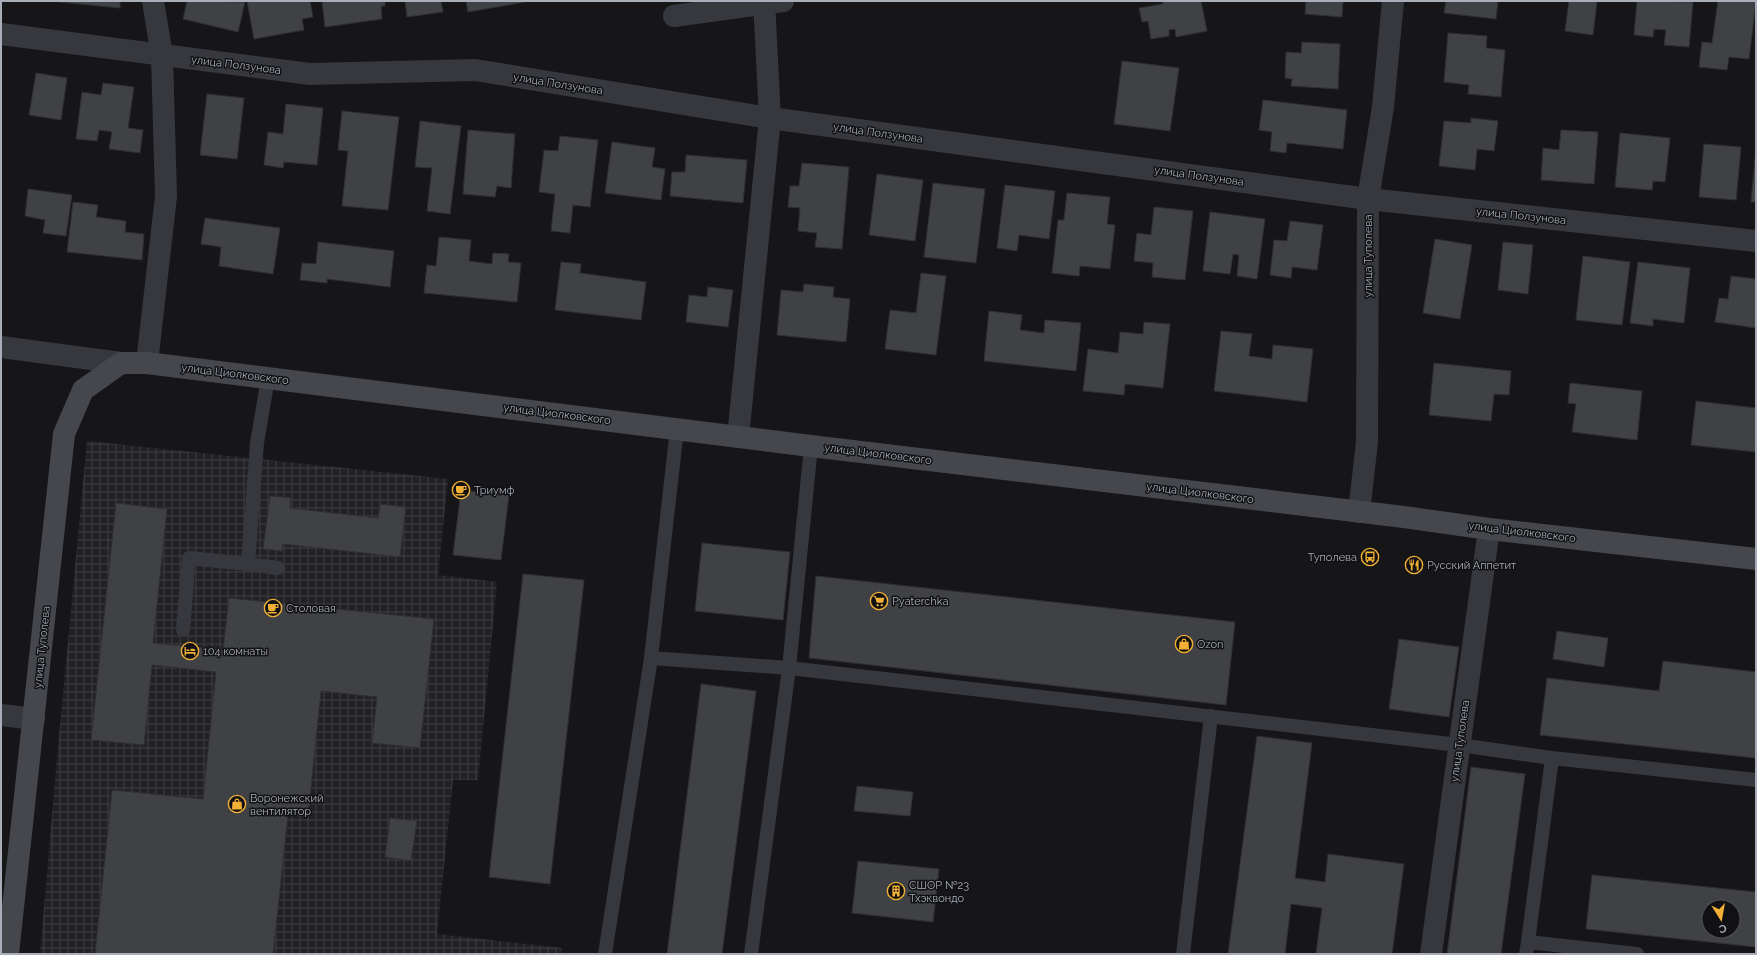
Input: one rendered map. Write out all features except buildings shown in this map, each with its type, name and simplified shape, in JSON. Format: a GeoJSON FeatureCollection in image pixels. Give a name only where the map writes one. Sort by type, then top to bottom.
{"type":"FeatureCollection","features":[{"type":"Feature","properties":{"kind":"street"},"geometry":{"type":"LineString","coordinates":[[147,363],[166,196],[162,56],[152,1]]}},
{"type":"Feature","properties":{"kind":"street","name":"улица Туполева"},"geometry":{"type":"LineString","coordinates":[[1359,512],[1368,442],[1368,199],[1383,107],[1393,1]]}},
{"type":"Feature","properties":{"kind":"street"},"geometry":{"type":"LineString","coordinates":[[674,16],[771,2],[770,118],[738,437]]}},
{"type":"Feature","properties":{"kind":"street","name":"улица Ползунова"},"geometry":{"type":"LineString","coordinates":[[1,34],[310,74],[475,70],[770,118],[1368,199],[1756,241]]}},
{"type":"Feature","properties":{"kind":"street","name":"улица Циолковского"},"geometry":{"type":"LineString","coordinates":[[1,347],[121,363],[147,363],[1489,529],[1756,559]]}},
{"type":"Feature","properties":{"kind":"street","name":"улица Туполева"},"geometry":{"type":"LineString","coordinates":[[8,954],[64,434],[83,390],[121,363]]}},
{"type":"Feature","properties":{"kind":"street","name":"улица Туполева"},"geometry":{"type":"LineString","coordinates":[[1431,954],[1489,529]]}},
{"type":"Feature","properties":{"kind":"street"},"geometry":{"type":"LineString","coordinates":[[1,715],[34,719]]}},
{"type":"Feature","properties":{"kind":"lane"},"geometry":{"type":"LineString","coordinates":[[248,564],[257,443],[268,378]]}},
{"type":"Feature","properties":{"kind":"lane"},"geometry":{"type":"LineString","coordinates":[[605,954],[651,658],[677,429]]}},
{"type":"Feature","properties":{"kind":"lane"},"geometry":{"type":"LineString","coordinates":[[751,954],[789,668],[812,446]]}},
{"type":"Feature","properties":{"kind":"lane"},"geometry":{"type":"LineString","coordinates":[[182,630],[189,558],[278,568]]}},
{"type":"Feature","properties":{"kind":"lane"},"geometry":{"type":"LineString","coordinates":[[651,658],[789,668],[1459,745],[1552,758],[1756,780]]}},
{"type":"Feature","properties":{"kind":"lane"},"geometry":{"type":"LineString","coordinates":[[1183,954],[1211,716]]}},
{"type":"Feature","properties":{"kind":"lane"},"geometry":{"type":"LineString","coordinates":[[1552,758],[1527,948],[1637,954]]}},
{"type":"Feature","properties":{"kind":"shaded area"},"geometry":{"type":"Polygon","coordinates":[[[87,441],[448,479],[438,575],[497,582],[478,780],[453,780],[437,934],[562,948],[562,954],[40,954],[87,441]]]}},
{"type":"Feature","properties":{"kind":"place","name":"Триумф"},"geometry":{"type":"Point","coordinates":[461,490]}},
{"type":"Feature","properties":{"kind":"place","name":"Туполева"},"geometry":{"type":"Point","coordinates":[1370,557]}},
{"type":"Feature","properties":{"kind":"place","name":"Русский Аппетит"},"geometry":{"type":"Point","coordinates":[1414,565]}},
{"type":"Feature","properties":{"kind":"place","name":"Pyaterchka"},"geometry":{"type":"Point","coordinates":[879,601]}},
{"type":"Feature","properties":{"kind":"place","name":"Столовая"},"geometry":{"type":"Point","coordinates":[273,608]}},
{"type":"Feature","properties":{"kind":"place","name":"Ozon"},"geometry":{"type":"Point","coordinates":[1184,644]}},
{"type":"Feature","properties":{"kind":"place","name":"104 комнаты"},"geometry":{"type":"Point","coordinates":[190,651]}},
{"type":"Feature","properties":{"kind":"place","name":"Воронежский вентилятор"},"geometry":{"type":"Point","coordinates":[237,804]}},
{"type":"Feature","properties":{"kind":"place","name":"СШОР №23 Тхэквондо"},"geometry":{"type":"Point","coordinates":[896,891]}}]}
